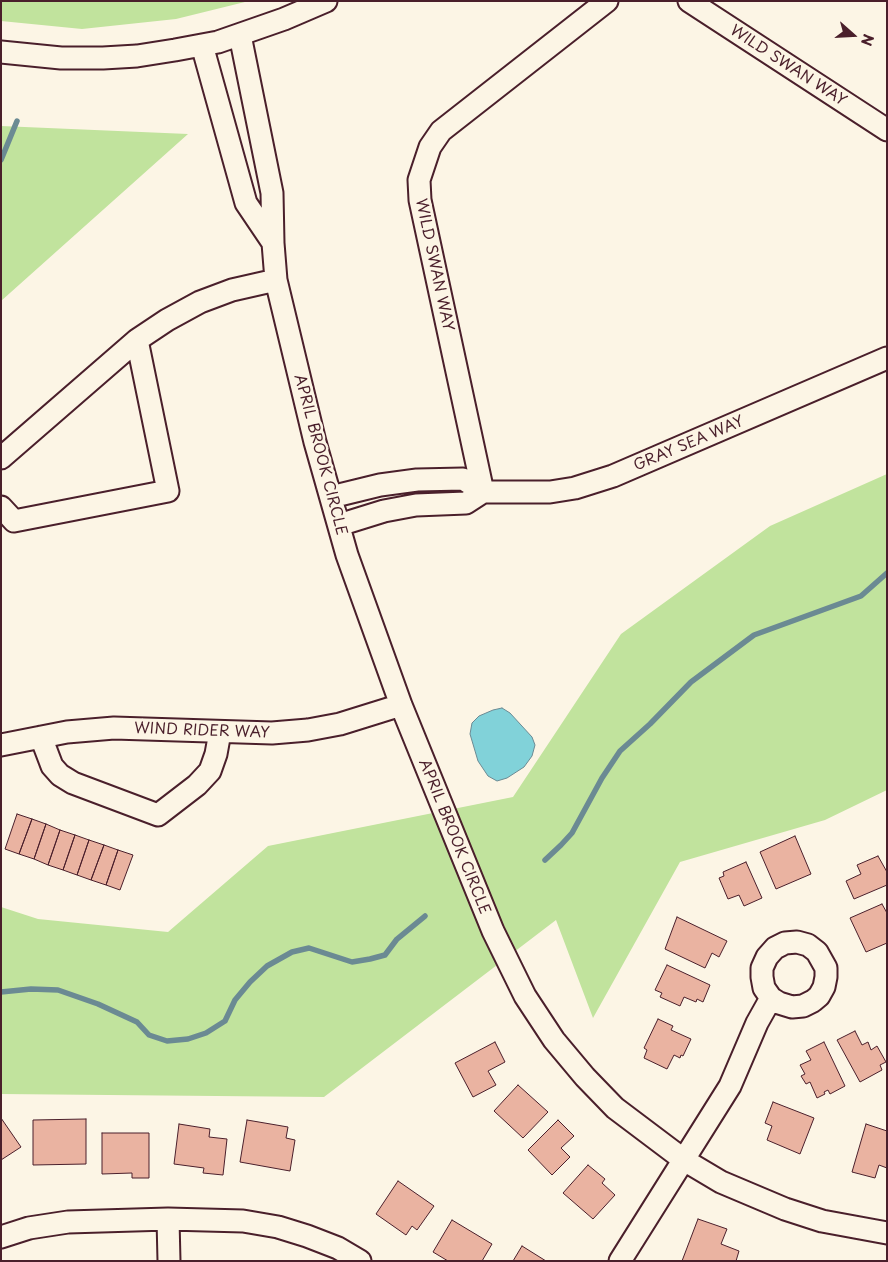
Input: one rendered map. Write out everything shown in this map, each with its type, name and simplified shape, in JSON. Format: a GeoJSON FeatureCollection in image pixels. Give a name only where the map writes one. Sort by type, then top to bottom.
{"type":"FeatureCollection","features":[{"type":"Feature","properties":{"kind":"street"},"geometry":{"type":"LineString","coordinates":[[1,52],[61,58],[137,56],[202,45],[240,35],[284,20],[326,1]]}},
{"type":"Feature","properties":{"kind":"street","name":"WILD SWAN WAY"},"geometry":{"type":"LineString","coordinates":[[483,492],[420,200],[419,180],[430,147],[441,131],[607,1]]}},
{"type":"Feature","properties":{"kind":"street","name":"WILD SWAN WAY"},"geometry":{"type":"LineString","coordinates":[[689,1],[887,130]]}},
{"type":"Feature","properties":{"kind":"street","name":"APRIL BROOK CIRCLE"},"geometry":{"type":"LineString","coordinates":[[240,35],[272,194],[276,280],[315,442],[347,556],[401,705],[493,932],[525,996],[554,1040],[585,1077],[615,1108],[684,1160],[721,1182],[785,1209],[822,1221],[887,1233]]}},
{"type":"Feature","properties":{"kind":"street","name":"APRIL BROOK CIRCLE"},"geometry":{"type":"LineString","coordinates":[[202,45],[246,203],[273,243]]}},
{"type":"Feature","properties":{"kind":"street"},"geometry":{"type":"LineString","coordinates":[[1,458],[137,340],[167,320],[200,302],[232,290],[276,280]]}},
{"type":"Feature","properties":{"kind":"street"},"geometry":{"type":"LineString","coordinates":[[1,507],[14,521],[168,491],[137,340]]}},
{"type":"Feature","properties":{"kind":"street","name":"GRAY SEA WAY"},"geometry":{"type":"LineString","coordinates":[[339,525],[384,511],[416,505],[466,503],[483,492],[550,492],[575,488],[613,476],[887,358]]}},
{"type":"Feature","properties":{"kind":"street"},"geometry":{"type":"LineString","coordinates":[[331,497],[380,485],[417,480],[463,479],[483,492]]}},
{"type":"Feature","properties":{"kind":"street","name":"WIND RIDER WAY"},"geometry":{"type":"LineString","coordinates":[[1,745],[67,732],[114,728],[272,733],[308,730],[340,724],[401,705]]}},
{"type":"Feature","properties":{"kind":"street"},"geometry":{"type":"LineString","coordinates":[[41,737],[52,766],[60,775],[73,783],[158,814],[197,786],[210,771],[216,754],[220,732]]}},
{"type":"Feature","properties":{"kind":"street"},"geometry":{"type":"LineString","coordinates":[[620,1261],[730,1086],[757,1023],[772,998]]}},
{"type":"Feature","properties":{"kind":"street"},"geometry":{"type":"LineString","coordinates":[[168,1219],[169,1261]]}},
{"type":"Feature","properties":{"kind":"street"},"geometry":{"type":"LineString","coordinates":[[1,1237],[29,1228],[68,1222],[168,1219],[243,1221],[278,1227],[308,1236],[338,1248],[360,1261]]}},
{"type":"Feature","properties":{"kind":"green space"},"geometry":{"type":"Polygon","coordinates":[[[1,1],[249,1],[176,19],[82,29],[1,21],[1,1]]]}},
{"type":"Feature","properties":{"kind":"green space"},"geometry":{"type":"Polygon","coordinates":[[[1,126],[188,134],[1,301],[1,126]]]}},
{"type":"Feature","properties":{"kind":"green space"},"geometry":{"type":"Polygon","coordinates":[[[887,474],[887,790],[825,820],[680,862],[593,1018],[556,920],[324,1097],[1,1094],[1,907],[38,919],[168,932],[268,846],[513,797],[621,634],[770,526],[887,474]]]}},
{"type":"Feature","properties":{"kind":"water"},"geometry":{"type":"Polygon","coordinates":[[[502,708],[510,713],[532,737],[535,745],[532,756],[524,767],[507,778],[497,781],[488,776],[478,761],[470,734],[472,723],[479,716],[502,708]]]}},
{"type":"Feature","properties":{"kind":"building"},"geometry":{"type":"Polygon","coordinates":[[[17,814],[32,819],[19,854],[5,849],[17,814]]]}},
{"type":"Feature","properties":{"kind":"building"},"geometry":{"type":"Polygon","coordinates":[[[32,819],[46,824],[34,859],[19,854],[32,819]]]}},
{"type":"Feature","properties":{"kind":"building"},"geometry":{"type":"Polygon","coordinates":[[[46,824],[60,830],[48,865],[34,859],[46,824]]]}},
{"type":"Feature","properties":{"kind":"building"},"geometry":{"type":"Polygon","coordinates":[[[60,830],[75,835],[63,870],[48,865],[60,830]]]}},
{"type":"Feature","properties":{"kind":"building"},"geometry":{"type":"Polygon","coordinates":[[[75,835],[89,840],[77,875],[63,870],[75,835]]]}},
{"type":"Feature","properties":{"kind":"building"},"geometry":{"type":"Polygon","coordinates":[[[795,836],[811,874],[776,889],[760,852],[795,836]]]}},
{"type":"Feature","properties":{"kind":"building"},"geometry":{"type":"Polygon","coordinates":[[[89,840],[104,845],[91,880],[77,875],[89,840]]]}},
{"type":"Feature","properties":{"kind":"building"},"geometry":{"type":"Polygon","coordinates":[[[104,845],[118,850],[106,885],[91,880],[104,845]]]}},
{"type":"Feature","properties":{"kind":"building"},"geometry":{"type":"Polygon","coordinates":[[[118,850],[133,855],[120,890],[106,885],[118,850]]]}},
{"type":"Feature","properties":{"kind":"building"},"geometry":{"type":"Polygon","coordinates":[[[878,856],[887,872],[887,885],[854,899],[846,881],[861,874],[857,865],[878,856]]]}},
{"type":"Feature","properties":{"kind":"building"},"geometry":{"type":"Polygon","coordinates":[[[746,862],[762,898],[744,906],[739,895],[728,899],[719,878],[724,876],[723,872],[746,862]]]}},
{"type":"Feature","properties":{"kind":"building"},"geometry":{"type":"Polygon","coordinates":[[[882,904],[887,913],[887,943],[866,952],[850,918],[882,904]]]}},
{"type":"Feature","properties":{"kind":"building"},"geometry":{"type":"Polygon","coordinates":[[[677,917],[727,941],[719,957],[712,953],[705,968],[665,949],[677,917]]]}},
{"type":"Feature","properties":{"kind":"building"},"geometry":{"type":"Polygon","coordinates":[[[667,965],[710,985],[703,1002],[697,999],[696,1002],[684,997],[680,1006],[660,997],[662,993],[655,990],[667,965]]]}},
{"type":"Feature","properties":{"kind":"building"},"geometry":{"type":"Polygon","coordinates":[[[658,1019],[673,1026],[671,1030],[691,1039],[683,1056],[681,1055],[680,1058],[674,1055],[667,1069],[644,1058],[647,1050],[644,1048],[658,1019]]]}},
{"type":"Feature","properties":{"kind":"building"},"geometry":{"type":"Polygon","coordinates":[[[855,1031],[862,1045],[868,1042],[871,1050],[877,1046],[886,1062],[880,1065],[882,1070],[860,1082],[837,1040],[855,1031]]]}},
{"type":"Feature","properties":{"kind":"building"},"geometry":{"type":"Polygon","coordinates":[[[495,1042],[505,1062],[488,1071],[496,1085],[473,1097],[455,1063],[495,1042]]]}},
{"type":"Feature","properties":{"kind":"building"},"geometry":{"type":"Polygon","coordinates":[[[824,1042],[845,1086],[830,1094],[828,1090],[817,1098],[810,1082],[806,1084],[801,1076],[805,1074],[800,1065],[811,1060],[806,1051],[824,1042]]]}},
{"type":"Feature","properties":{"kind":"building"},"geometry":{"type":"Polygon","coordinates":[[[518,1085],[548,1112],[523,1138],[494,1111],[518,1085]]]}},
{"type":"Feature","properties":{"kind":"building"},"geometry":{"type":"Polygon","coordinates":[[[773,1102],[814,1118],[800,1154],[767,1140],[772,1126],[765,1123],[773,1102]]]}},
{"type":"Feature","properties":{"kind":"building"},"geometry":{"type":"Polygon","coordinates":[[[1,1118],[21,1147],[1,1160],[1,1118]]]}},
{"type":"Feature","properties":{"kind":"building"},"geometry":{"type":"Polygon","coordinates":[[[86,1119],[86,1164],[33,1165],[33,1120],[86,1119]]]}},
{"type":"Feature","properties":{"kind":"building"},"geometry":{"type":"Polygon","coordinates":[[[247,1120],[288,1127],[286,1138],[295,1140],[290,1171],[240,1162],[247,1120]]]}},
{"type":"Feature","properties":{"kind":"building"},"geometry":{"type":"Polygon","coordinates":[[[558,1120],[574,1136],[561,1148],[570,1157],[552,1175],[528,1150],[558,1120]]]}},
{"type":"Feature","properties":{"kind":"building"},"geometry":{"type":"Polygon","coordinates":[[[179,1124],[210,1129],[209,1137],[227,1139],[223,1175],[203,1173],[204,1168],[174,1164],[179,1124]]]}},
{"type":"Feature","properties":{"kind":"building"},"geometry":{"type":"Polygon","coordinates":[[[866,1124],[887,1131],[887,1168],[879,1165],[875,1178],[852,1172],[866,1124]]]}},
{"type":"Feature","properties":{"kind":"building"},"geometry":{"type":"Polygon","coordinates":[[[102,1133],[149,1133],[149,1178],[132,1178],[132,1173],[102,1174],[102,1133]]]}},
{"type":"Feature","properties":{"kind":"building"},"geometry":{"type":"Polygon","coordinates":[[[588,1165],[605,1179],[602,1183],[615,1195],[593,1219],[563,1193],[588,1165]]]}},
{"type":"Feature","properties":{"kind":"building"},"geometry":{"type":"Polygon","coordinates":[[[398,1181],[434,1206],[417,1230],[412,1226],[406,1235],[376,1214],[398,1181]]]}},
{"type":"Feature","properties":{"kind":"building"},"geometry":{"type":"Polygon","coordinates":[[[698,1219],[727,1229],[721,1244],[739,1251],[736,1261],[682,1261],[698,1219]]]}},
{"type":"Feature","properties":{"kind":"building"},"geometry":{"type":"Polygon","coordinates":[[[452,1220],[492,1244],[482,1261],[448,1261],[433,1252],[452,1220]]]}},
{"type":"Feature","properties":{"kind":"building"},"geometry":{"type":"Polygon","coordinates":[[[522,1246],[546,1261],[513,1261],[522,1246]]]}},
{"type":"Feature","properties":{"kind":"waterway"},"geometry":{"type":"LineString","coordinates":[[1,160],[17,121]]}},
{"type":"Feature","properties":{"kind":"waterway"},"geometry":{"type":"LineString","coordinates":[[545,860],[572,833],[602,778],[620,751],[650,724],[691,682],[754,635],[861,596],[887,573]]}},
{"type":"Feature","properties":{"kind":"waterway"},"geometry":{"type":"LineString","coordinates":[[1,992],[31,989],[58,990],[98,1004],[137,1022],[149,1035],[167,1041],[188,1039],[206,1033],[225,1021],[235,1000],[250,982],[267,966],[292,952],[309,948],[352,962],[385,955],[397,939],[425,916]]}}]}
